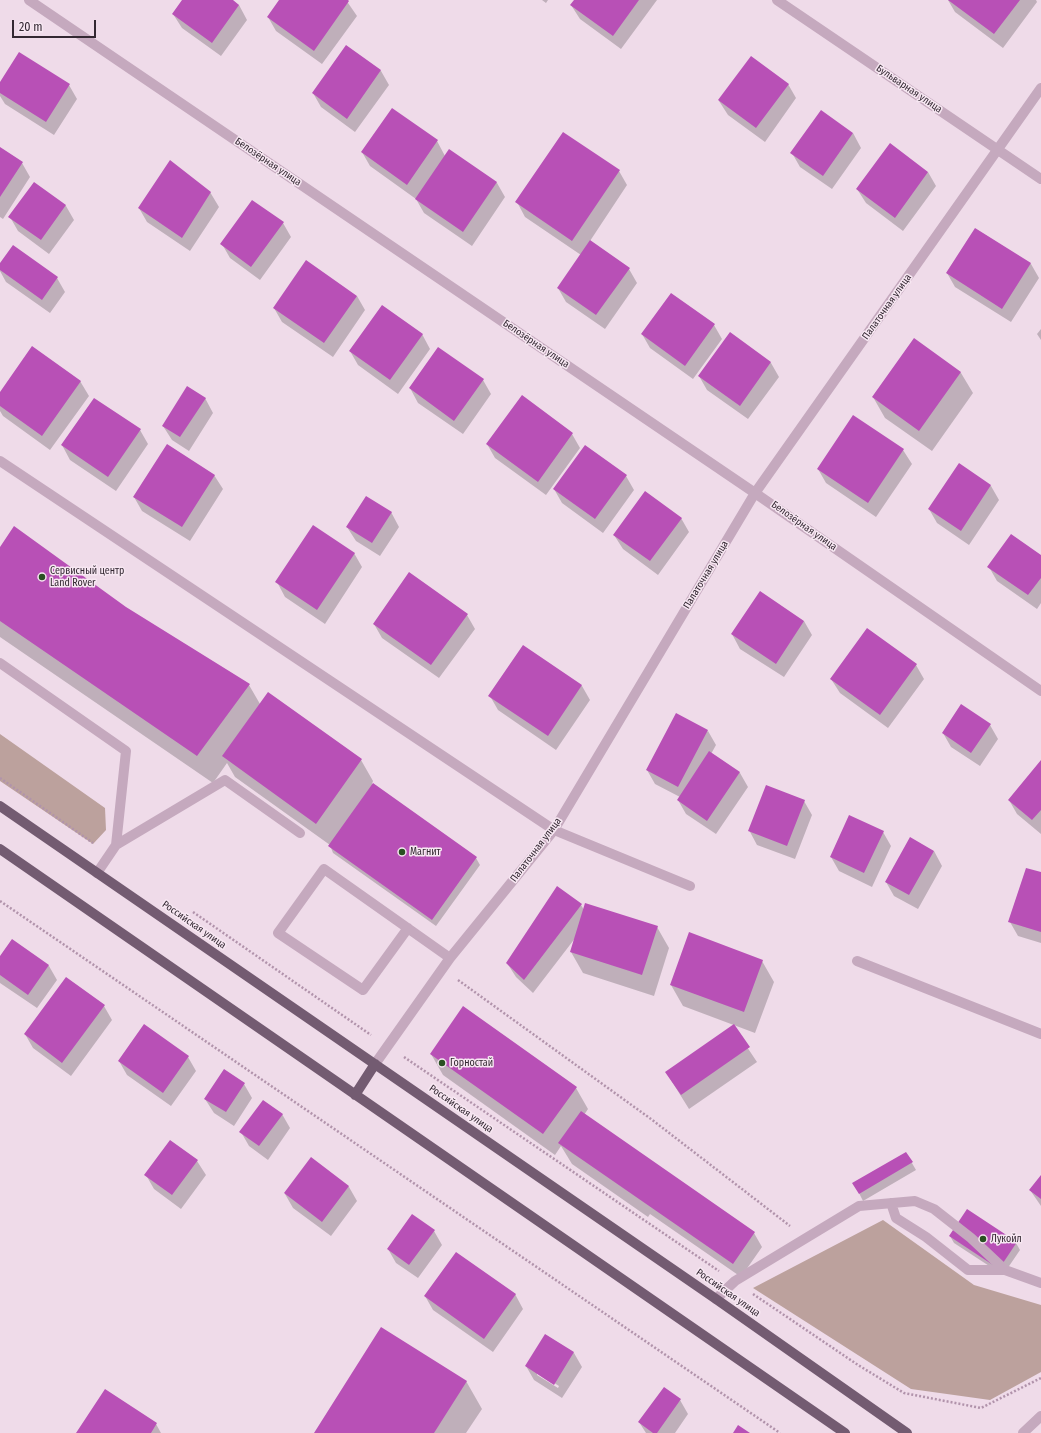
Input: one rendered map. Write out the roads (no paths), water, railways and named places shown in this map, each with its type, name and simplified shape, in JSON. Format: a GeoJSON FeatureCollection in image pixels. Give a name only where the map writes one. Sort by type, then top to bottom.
{"type":"FeatureCollection","features":[{"type":"Feature","properties":{"kind":"main road","name":"Российская улица"},"geometry":{"type":"LineString","coordinates":[[0,806],[716,1299],[907,1433]]}},
{"type":"Feature","properties":{"kind":"main road"},"geometry":{"type":"LineString","coordinates":[[0,849],[845,1433]]}},
{"type":"Feature","properties":{"kind":"main road"},"geometry":{"type":"LineString","coordinates":[[355,1095],[375,1064]]}},
{"type":"Feature","properties":{"kind":"street","name":"Белозёрная улица"},"geometry":{"type":"LineString","coordinates":[[29,0],[756,493],[1041,691]]}},
{"type":"Feature","properties":{"kind":"street","name":"Бульварная улица"},"geometry":{"type":"LineString","coordinates":[[777,0],[1041,179]]}},
{"type":"Feature","properties":{"kind":"street","name":"Палаточная улица"},"geometry":{"type":"LineString","coordinates":[[375,1064],[450,958],[554,830],[756,493],[1041,88]]}},
{"type":"Feature","properties":{"kind":"street"},"geometry":{"type":"LineString","coordinates":[[0,461],[554,830],[690,886]]}},
{"type":"Feature","properties":{"kind":"street"},"geometry":{"type":"LineString","coordinates":[[0,663],[126,751],[116,845],[98,873]]}},
{"type":"Feature","properties":{"kind":"street"},"geometry":{"type":"LineString","coordinates":[[116,845],[225,780],[300,833]]}},
{"type":"Feature","properties":{"kind":"street"},"geometry":{"type":"LineString","coordinates":[[408,928],[363,990],[278,933],[324,869],[408,928],[450,958]]}},
{"type":"Feature","properties":{"kind":"street"},"geometry":{"type":"LineString","coordinates":[[857,961],[1041,1034]]}},
{"type":"Feature","properties":{"kind":"street"},"geometry":{"type":"LineString","coordinates":[[716,1299],[735,1281],[859,1206],[915,1201],[934,1209],[971,1238],[1005,1270]]}},
{"type":"Feature","properties":{"kind":"street"},"geometry":{"type":"LineString","coordinates":[[891,1203],[896,1218],[926,1237],[968,1270],[1005,1270],[1041,1282]]}},
{"type":"Feature","properties":{"kind":"street"},"geometry":{"type":"LineString","coordinates":[[1023,1433],[1041,1416]]}},
{"type":"Feature","properties":{"kind":"place","name":"Сервисный центр Land Rover"},"geometry":{"type":"Point","coordinates":[42,577]}},
{"type":"Feature","properties":{"kind":"place","name":"Магнит"},"geometry":{"type":"Point","coordinates":[402,852]}},
{"type":"Feature","properties":{"kind":"place","name":"Горностай"},"geometry":{"type":"Point","coordinates":[442,1063]}},
{"type":"Feature","properties":{"kind":"place","name":"Лукойл"},"geometry":{"type":"Point","coordinates":[983,1239]}}]}
